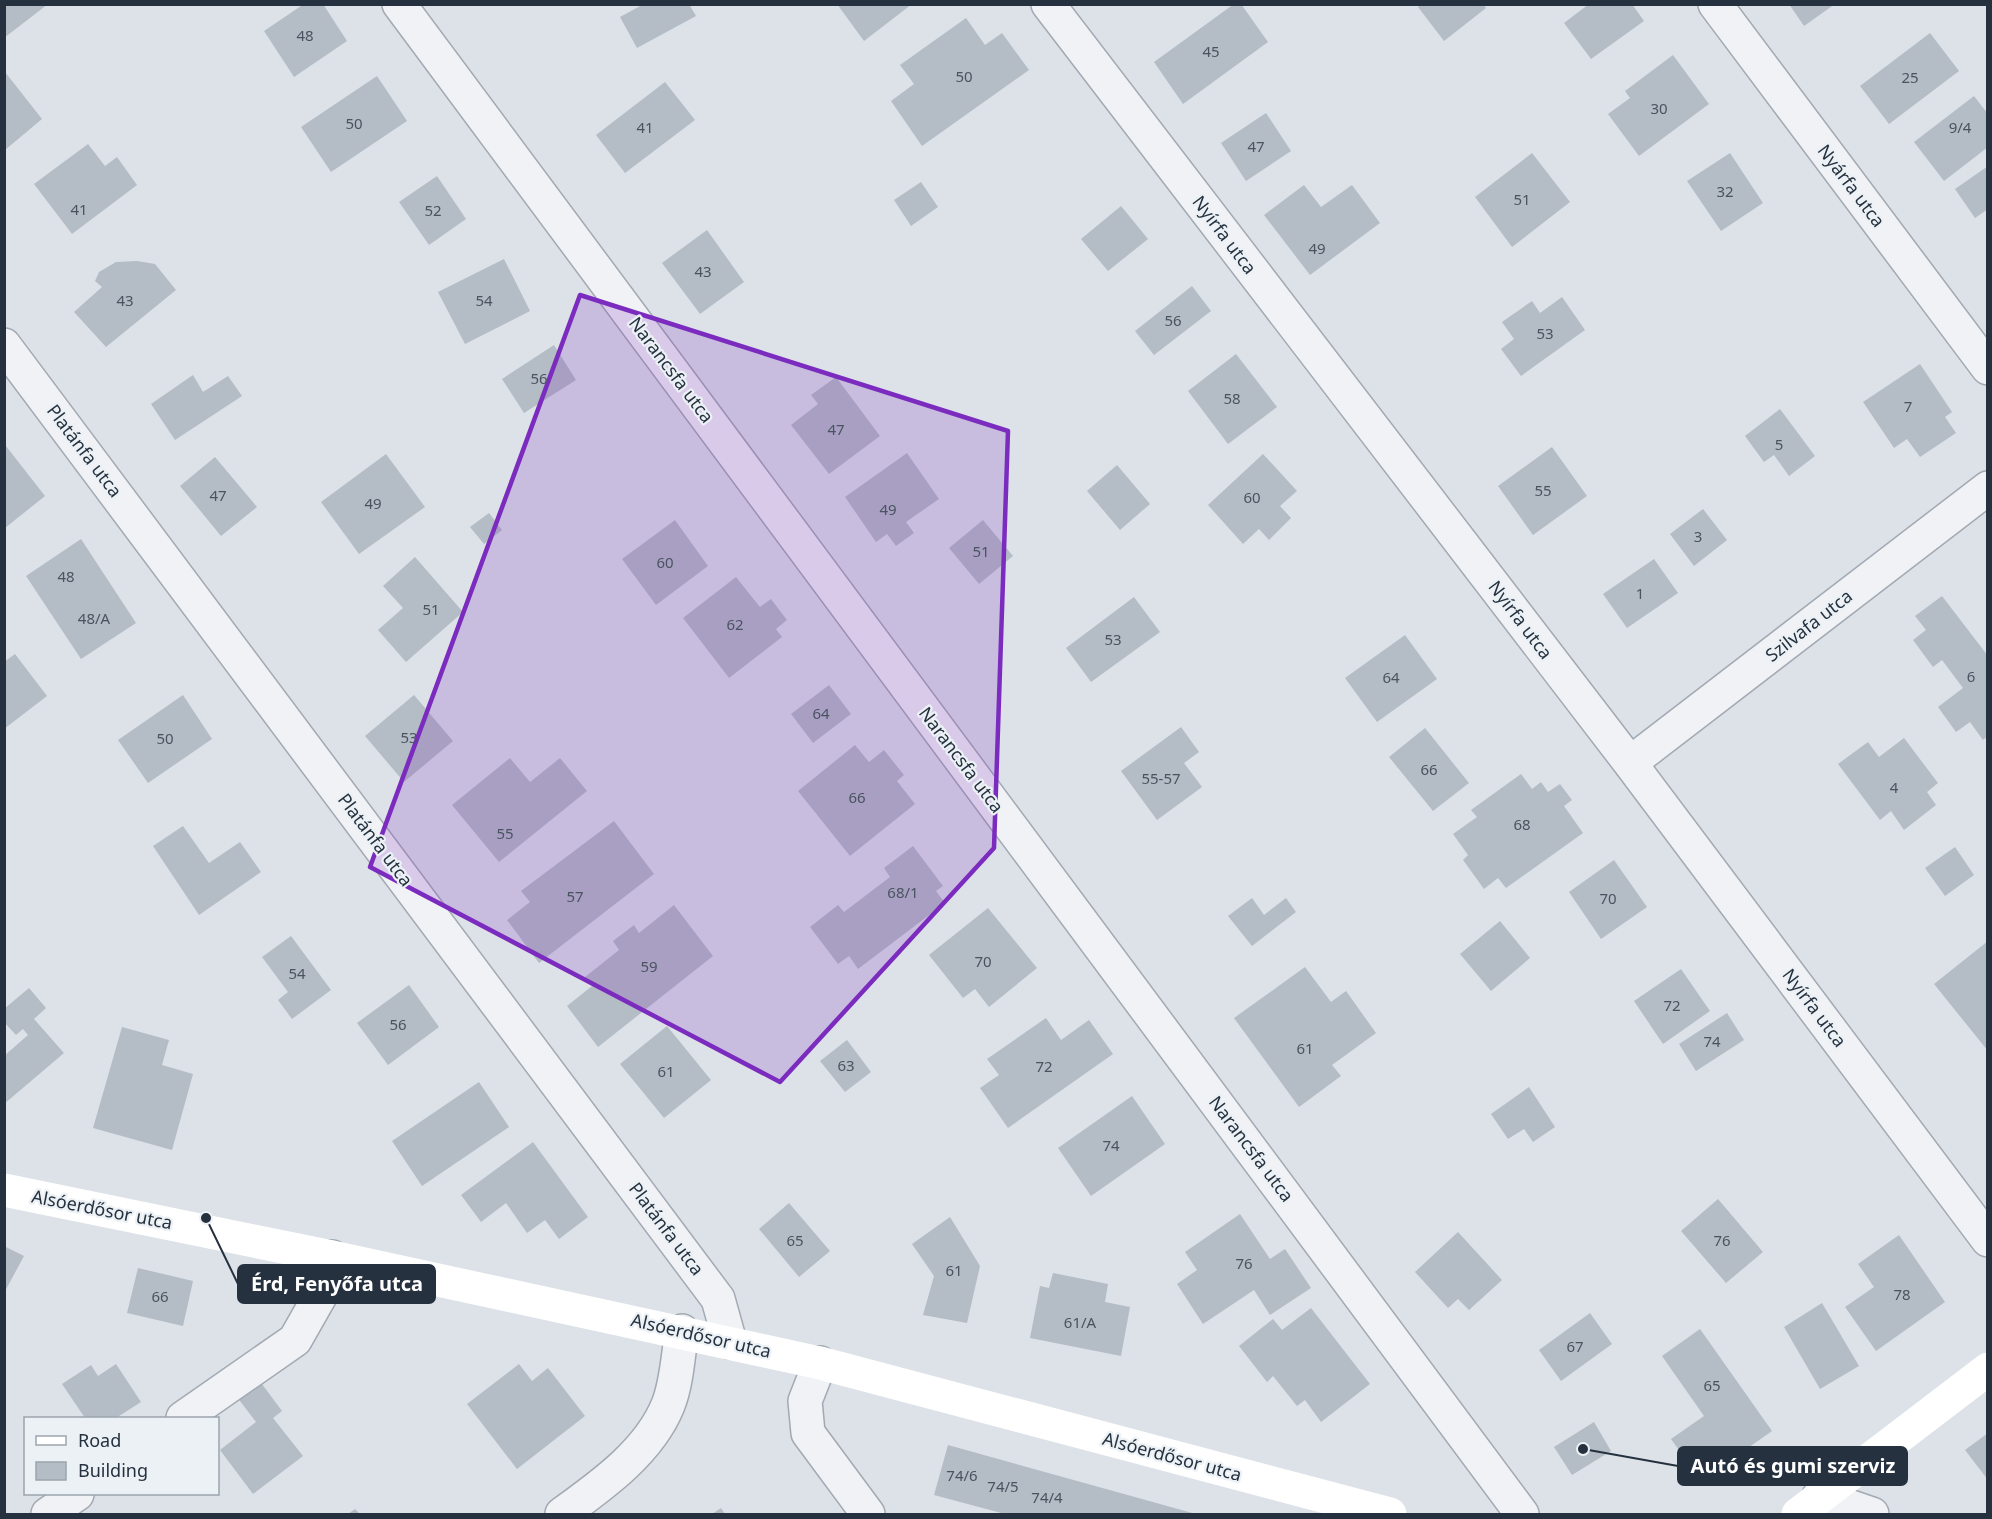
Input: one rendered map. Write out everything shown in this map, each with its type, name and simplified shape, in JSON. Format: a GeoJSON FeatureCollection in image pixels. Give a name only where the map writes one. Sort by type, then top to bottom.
{"type":"FeatureCollection","features":[{"type":"Feature","properties":{"kind":"street","name":"Narancsfa utca"},"geometry":{"type":"LineString","coordinates":[[399,4],[1522,1515]]}},
{"type":"Feature","properties":{"kind":"street","name":"Nyírfa utca"},"geometry":{"type":"LineString","coordinates":[[1048,4],[1630,763],[1988,1240]]}},
{"type":"Feature","properties":{"kind":"street","name":"Nyárfa utca"},"geometry":{"type":"LineString","coordinates":[[1714,4],[1988,368]]}},
{"type":"Feature","properties":{"kind":"street","name":"Platánfa utca"},"geometry":{"type":"LineString","coordinates":[[4,345],[718,1299],[730,1342]]}},
{"type":"Feature","properties":{"kind":"street","name":"Szilvafa utca"},"geometry":{"type":"LineString","coordinates":[[1630,763],[1988,488]]}},
{"type":"Feature","properties":{"kind":"street","name":"Alsóerdősor utca"},"geometry":{"type":"LineString","coordinates":[[4,1190],[682,1331],[820,1363],[1390,1515]]}},
{"type":"Feature","properties":{"kind":"street"},"geometry":{"type":"LineString","coordinates":[[186,1417],[295,1340],[320,1296],[332,1257]]}},
{"type":"Feature","properties":{"kind":"street"},"geometry":{"type":"LineString","coordinates":[[562,1515],[604,1483],[650,1437],[669,1404],[682,1331]]}},
{"type":"Feature","properties":{"kind":"street"},"geometry":{"type":"LineString","coordinates":[[820,1363],[805,1401],[808,1433],[868,1515]]}},
{"type":"Feature","properties":{"kind":"street"},"geometry":{"type":"LineString","coordinates":[[1809,1505],[1988,1369]]}},
{"type":"Feature","properties":{"kind":"street"},"geometry":{"type":"LineString","coordinates":[[48,1515],[76,1495]]}},
{"type":"Feature","properties":{"kind":"street"},"geometry":{"type":"LineString","coordinates":[[1809,1505],[1872,1515]]}},
{"type":"Feature","properties":{"kind":"highlighted area"},"geometry":{"type":"Polygon","coordinates":[[[580,295],[1008,431],[994,848],[780,1082],[370,867],[580,295]]]}},
{"type":"Feature","properties":{"kind":"building"},"geometry":{"type":"Polygon","coordinates":[[[4,4],[48,4],[4,38],[4,4]]]}},
{"type":"Feature","properties":{"kind":"building"},"geometry":{"type":"Polygon","coordinates":[[[304,4],[323,4],[347,41],[294,77],[264,31],[304,4]]]}},
{"type":"Feature","properties":{"kind":"building"},"geometry":{"type":"Polygon","coordinates":[[[644,4],[689,4],[696,16],[637,48],[620,17],[644,4]]]}},
{"type":"Feature","properties":{"kind":"building"},"geometry":{"type":"Polygon","coordinates":[[[837,4],[912,4],[864,41],[837,4]]]}},
{"type":"Feature","properties":{"kind":"building"},"geometry":{"type":"Polygon","coordinates":[[[1234,4],[1241,4],[1268,42],[1183,104],[1154,62],[1234,4]]]}},
{"type":"Feature","properties":{"kind":"building"},"geometry":{"type":"Polygon","coordinates":[[[1421,4],[1483,4],[1486,8],[1444,41],[1418,7],[1421,4]]]}},
{"type":"Feature","properties":{"kind":"building"},"geometry":{"type":"Polygon","coordinates":[[[1589,4],[1632,4],[1644,21],[1591,59],[1564,23],[1589,4]]]}},
{"type":"Feature","properties":{"kind":"building"},"geometry":{"type":"Polygon","coordinates":[[[1789,4],[1835,4],[1804,26],[1789,4]]]}},
{"type":"Feature","properties":{"kind":"building"},"geometry":{"type":"Polygon","coordinates":[[[966,18],[985,45],[1002,33],[1029,70],[922,146],[891,101],[914,84],[900,65],[966,18]]]}},
{"type":"Feature","properties":{"kind":"building"},"geometry":{"type":"Polygon","coordinates":[[[1930,33],[1959,71],[1889,124],[1860,86],[1930,33]]]}},
{"type":"Feature","properties":{"kind":"building"},"geometry":{"type":"Polygon","coordinates":[[[1673,55],[1709,104],[1639,156],[1608,114],[1630,98],[1625,91],[1673,55]]]}},
{"type":"Feature","properties":{"kind":"building"},"geometry":{"type":"Polygon","coordinates":[[[5,72],[42,119],[5,150],[5,72]]]}},
{"type":"Feature","properties":{"kind":"building"},"geometry":{"type":"Polygon","coordinates":[[[377,76],[407,121],[331,172],[301,127],[377,76]]]}},
{"type":"Feature","properties":{"kind":"building"},"geometry":{"type":"Polygon","coordinates":[[[665,82],[695,120],[625,173],[596,135],[665,82]]]}},
{"type":"Feature","properties":{"kind":"building"},"geometry":{"type":"Polygon","coordinates":[[[1974,96],[1988,114],[1988,147],[1944,181],[1914,142],[1974,96]]]}},
{"type":"Feature","properties":{"kind":"building"},"geometry":{"type":"Polygon","coordinates":[[[1266,113],[1291,151],[1246,181],[1221,143],[1266,113]]]}},
{"type":"Feature","properties":{"kind":"building"},"geometry":{"type":"Polygon","coordinates":[[[88,144],[105,166],[117,157],[137,185],[72,234],[34,184],[88,144]]]}},
{"type":"Feature","properties":{"kind":"building"},"geometry":{"type":"Polygon","coordinates":[[[1532,153],[1570,202],[1512,247],[1475,197],[1532,153]]]}},
{"type":"Feature","properties":{"kind":"building"},"geometry":{"type":"Polygon","coordinates":[[[1730,153],[1763,203],[1721,231],[1687,181],[1730,153]]]}},
{"type":"Feature","properties":{"kind":"building"},"geometry":{"type":"Polygon","coordinates":[[[1988,166],[1988,209],[1975,218],[1955,189],[1988,166]]]}},
{"type":"Feature","properties":{"kind":"building"},"geometry":{"type":"Polygon","coordinates":[[[437,176],[466,219],[429,245],[399,202],[437,176]]]}},
{"type":"Feature","properties":{"kind":"building"},"geometry":{"type":"Polygon","coordinates":[[[921,182],[938,207],[911,226],[894,200],[921,182]]]}},
{"type":"Feature","properties":{"kind":"building"},"geometry":{"type":"Polygon","coordinates":[[[1304,185],[1321,207],[1352,185],[1380,223],[1310,275],[1264,215],[1304,185]]]}},
{"type":"Feature","properties":{"kind":"building"},"geometry":{"type":"Polygon","coordinates":[[[1121,206],[1148,239],[1108,271],[1081,239],[1121,206]]]}},
{"type":"Feature","properties":{"kind":"building"},"geometry":{"type":"Polygon","coordinates":[[[707,230],[744,282],[700,314],[662,263],[707,230]]]}},
{"type":"Feature","properties":{"kind":"building"},"geometry":{"type":"Polygon","coordinates":[[[504,259],[530,311],[465,344],[438,292],[504,259]]]}},
{"type":"Feature","properties":{"kind":"building"},"geometry":{"type":"Polygon","coordinates":[[[137,261],[155,264],[176,290],[106,347],[74,312],[102,287],[95,281],[99,272],[116,262],[137,261]]]}},
{"type":"Feature","properties":{"kind":"building"},"geometry":{"type":"Polygon","coordinates":[[[1192,286],[1211,311],[1154,355],[1135,331],[1192,286]]]}},
{"type":"Feature","properties":{"kind":"building"},"geometry":{"type":"Polygon","coordinates":[[[1562,297],[1585,330],[1521,376],[1501,349],[1514,339],[1502,322],[1532,301],[1540,313],[1562,297]]]}},
{"type":"Feature","properties":{"kind":"building"},"geometry":{"type":"Polygon","coordinates":[[[554,345],[576,380],[524,413],[502,379],[554,345]]]}},
{"type":"Feature","properties":{"kind":"building"},"geometry":{"type":"Polygon","coordinates":[[[1236,354],[1277,407],[1228,444],[1188,391],[1236,354]]]}},
{"type":"Feature","properties":{"kind":"building"},"geometry":{"type":"Polygon","coordinates":[[[1920,364],[1952,412],[1945,417],[1956,433],[1920,457],[1907,439],[1894,448],[1863,402],[1920,364]]]}},
{"type":"Feature","properties":{"kind":"building"},"geometry":{"type":"Polygon","coordinates":[[[193,375],[203,392],[228,376],[242,396],[175,440],[151,404],[193,375]]]}},
{"type":"Feature","properties":{"kind":"building"},"geometry":{"type":"Polygon","coordinates":[[[836,377],[880,436],[829,474],[791,425],[818,404],[811,395],[836,377]]]}},
{"type":"Feature","properties":{"kind":"building"},"geometry":{"type":"Polygon","coordinates":[[[1780,409],[1815,456],[1789,476],[1774,455],[1764,462],[1745,436],[1780,409]]]}},
{"type":"Feature","properties":{"kind":"building"},"geometry":{"type":"Polygon","coordinates":[[[6,446],[45,496],[5,528],[5,448],[6,446]]]}},
{"type":"Feature","properties":{"kind":"building"},"geometry":{"type":"Polygon","coordinates":[[[1552,447],[1587,496],[1533,535],[1498,486],[1552,447]]]}},
{"type":"Feature","properties":{"kind":"building"},"geometry":{"type":"Polygon","coordinates":[[[907,453],[939,499],[906,522],[914,533],[896,546],[887,534],[876,542],[845,497],[907,453]]]}},
{"type":"Feature","properties":{"kind":"building"},"geometry":{"type":"Polygon","coordinates":[[[386,454],[425,507],[359,554],[321,502],[386,454]]]}},
{"type":"Feature","properties":{"kind":"building"},"geometry":{"type":"Polygon","coordinates":[[[1263,454],[1297,491],[1280,506],[1291,518],[1269,540],[1259,529],[1243,544],[1208,505],[1263,454]]]}},
{"type":"Feature","properties":{"kind":"building"},"geometry":{"type":"Polygon","coordinates":[[[215,457],[257,507],[221,536],[180,486],[215,457]]]}},
{"type":"Feature","properties":{"kind":"building"},"geometry":{"type":"Polygon","coordinates":[[[1117,465],[1150,504],[1120,530],[1087,491],[1117,465]]]}},
{"type":"Feature","properties":{"kind":"building"},"geometry":{"type":"Polygon","coordinates":[[[1703,509],[1727,540],[1694,566],[1670,534],[1703,509]]]}},
{"type":"Feature","properties":{"kind":"building"},"geometry":{"type":"Polygon","coordinates":[[[489,513],[502,530],[484,544],[470,527],[489,513]]]}},
{"type":"Feature","properties":{"kind":"building"},"geometry":{"type":"Polygon","coordinates":[[[675,520],[708,566],[656,605],[622,559],[675,520]]]}},
{"type":"Feature","properties":{"kind":"building"},"geometry":{"type":"Polygon","coordinates":[[[983,520],[1013,556],[979,584],[949,548],[983,520]]]}},
{"type":"Feature","properties":{"kind":"building"},"geometry":{"type":"Polygon","coordinates":[[[81,539],[136,623],[81,659],[26,576],[81,539]]]}},
{"type":"Feature","properties":{"kind":"building"},"geometry":{"type":"Polygon","coordinates":[[[415,557],[463,612],[406,662],[378,630],[403,608],[383,586],[415,557]]]}},
{"type":"Feature","properties":{"kind":"building"},"geometry":{"type":"Polygon","coordinates":[[[1654,559],[1678,593],[1627,628],[1603,594],[1654,559]]]}},
{"type":"Feature","properties":{"kind":"building"},"geometry":{"type":"Polygon","coordinates":[[[736,577],[760,607],[771,599],[787,620],[776,629],[782,637],[729,678],[683,618],[736,577]]]}},
{"type":"Feature","properties":{"kind":"building"},"geometry":{"type":"Polygon","coordinates":[[[1942,596],[1988,656],[1988,736],[1983,740],[1970,722],[1956,732],[1938,707],[1963,688],[1942,660],[1933,667],[1913,640],[1926,630],[1915,616],[1942,596]]]}},
{"type":"Feature","properties":{"kind":"building"},"geometry":{"type":"Polygon","coordinates":[[[1134,597],[1160,632],[1091,682],[1066,648],[1134,597]]]}},
{"type":"Feature","properties":{"kind":"building"},"geometry":{"type":"Polygon","coordinates":[[[1405,635],[1437,679],[1377,722],[1345,678],[1405,635]]]}},
{"type":"Feature","properties":{"kind":"building"},"geometry":{"type":"Polygon","coordinates":[[[15,654],[47,696],[4,729],[4,662],[15,654]]]}},
{"type":"Feature","properties":{"kind":"building"},"geometry":{"type":"Polygon","coordinates":[[[829,685],[851,714],[813,743],[791,714],[829,685]]]}},
{"type":"Feature","properties":{"kind":"building"},"geometry":{"type":"Polygon","coordinates":[[[183,695],[212,739],[148,783],[118,740],[183,695]]]}},
{"type":"Feature","properties":{"kind":"building"},"geometry":{"type":"Polygon","coordinates":[[[414,695],[453,741],[404,782],[365,736],[414,695]]]}},
{"type":"Feature","properties":{"kind":"building"},"geometry":{"type":"Polygon","coordinates":[[[1181,727],[1199,752],[1184,763],[1202,787],[1157,820],[1121,771],[1181,727]]]}},
{"type":"Feature","properties":{"kind":"building"},"geometry":{"type":"Polygon","coordinates":[[[1425,728],[1469,783],[1433,811],[1389,757],[1425,728]]]}},
{"type":"Feature","properties":{"kind":"building"},"geometry":{"type":"Polygon","coordinates":[[[1904,738],[1938,783],[1927,792],[1936,805],[1904,830],[1891,811],[1880,820],[1838,764],[1868,742],[1879,757],[1904,738]]]}},
{"type":"Feature","properties":{"kind":"building"},"geometry":{"type":"Polygon","coordinates":[[[855,745],[869,762],[884,750],[904,775],[897,781],[915,804],[850,856],[798,791],[855,745]]]}},
{"type":"Feature","properties":{"kind":"building"},"geometry":{"type":"Polygon","coordinates":[[[510,758],[530,782],[560,758],[587,791],[499,862],[452,805],[510,758]]]}},
{"type":"Feature","properties":{"kind":"building"},"geometry":{"type":"Polygon","coordinates":[[[1521,774],[1532,789],[1541,782],[1548,792],[1560,784],[1572,800],[1564,806],[1583,833],[1506,888],[1498,878],[1484,889],[1463,860],[1468,855],[1453,834],[1477,817],[1471,810],[1521,774]]]}},
{"type":"Feature","properties":{"kind":"building"},"geometry":{"type":"Polygon","coordinates":[[[614,821],[654,874],[539,963],[507,920],[530,902],[521,891],[614,821]]]}},
{"type":"Feature","properties":{"kind":"building"},"geometry":{"type":"Polygon","coordinates":[[[183,826],[209,863],[240,842],[261,872],[199,915],[153,846],[183,826]]]}},
{"type":"Feature","properties":{"kind":"building"},"geometry":{"type":"Polygon","coordinates":[[[913,846],[943,886],[936,891],[945,903],[858,969],[849,956],[838,964],[810,927],[838,905],[844,912],[890,877],[884,868],[913,846]]]}},
{"type":"Feature","properties":{"kind":"building"},"geometry":{"type":"Polygon","coordinates":[[[1955,847],[1974,875],[1945,896],[1925,868],[1955,847]]]}},
{"type":"Feature","properties":{"kind":"building"},"geometry":{"type":"Polygon","coordinates":[[[1614,860],[1647,907],[1601,939],[1569,892],[1614,860]]]}},
{"type":"Feature","properties":{"kind":"building"},"geometry":{"type":"Polygon","coordinates":[[[1252,898],[1264,915],[1286,898],[1296,912],[1252,946],[1228,916],[1252,898]]]}},
{"type":"Feature","properties":{"kind":"building"},"geometry":{"type":"Polygon","coordinates":[[[674,905],[713,956],[598,1047],[567,1006],[592,986],[585,977],[619,950],[613,941],[634,925],[639,933],[674,905]]]}},
{"type":"Feature","properties":{"kind":"building"},"geometry":{"type":"Polygon","coordinates":[[[988,908],[1037,968],[989,1007],[975,989],[963,998],[929,955],[988,908]]]}},
{"type":"Feature","properties":{"kind":"building"},"geometry":{"type":"Polygon","coordinates":[[[1500,921],[1530,958],[1491,991],[1460,954],[1500,921]]]}},
{"type":"Feature","properties":{"kind":"building"},"geometry":{"type":"Polygon","coordinates":[[[291,936],[331,990],[292,1019],[278,1000],[288,992],[262,957],[291,936]]]}},
{"type":"Feature","properties":{"kind":"building"},"geometry":{"type":"Polygon","coordinates":[[[1988,941],[1988,1051],[1934,984],[1988,941]]]}},
{"type":"Feature","properties":{"kind":"building"},"geometry":{"type":"Polygon","coordinates":[[[1305,967],[1331,1002],[1346,991],[1376,1033],[1332,1065],[1341,1076],[1299,1107],[1234,1018],[1305,967]]]}},
{"type":"Feature","properties":{"kind":"building"},"geometry":{"type":"Polygon","coordinates":[[[1681,969],[1710,1011],[1663,1044],[1634,1001],[1681,969]]]}},
{"type":"Feature","properties":{"kind":"building"},"geometry":{"type":"Polygon","coordinates":[[[409,985],[439,1027],[388,1065],[357,1023],[409,985]]]}},
{"type":"Feature","properties":{"kind":"building"},"geometry":{"type":"Polygon","coordinates":[[[29,988],[46,1008],[34,1019],[64,1053],[4,1104],[4,1056],[28,1035],[23,1029],[16,1035],[4,1022],[4,1009],[29,988]]]}},
{"type":"Feature","properties":{"kind":"building"},"geometry":{"type":"Polygon","coordinates":[[[1727,1013],[1744,1040],[1696,1071],[1679,1044],[1727,1013]]]}},
{"type":"Feature","properties":{"kind":"building"},"geometry":{"type":"Polygon","coordinates":[[[1046,1018],[1061,1040],[1089,1020],[1113,1054],[1008,1128],[980,1088],[999,1075],[987,1059],[1046,1018]]]}},
{"type":"Feature","properties":{"kind":"building"},"geometry":{"type":"Polygon","coordinates":[[[667,1026],[711,1080],[664,1118],[620,1064],[667,1026]]]}},
{"type":"Feature","properties":{"kind":"building"},"geometry":{"type":"Polygon","coordinates":[[[122,1027],[169,1040],[162,1065],[193,1074],[172,1150],[93,1128],[122,1027]]]}},
{"type":"Feature","properties":{"kind":"building"},"geometry":{"type":"Polygon","coordinates":[[[847,1040],[871,1072],[845,1092],[820,1061],[847,1040]]]}},
{"type":"Feature","properties":{"kind":"building"},"geometry":{"type":"Polygon","coordinates":[[[479,1082],[509,1127],[422,1186],[392,1141],[479,1082]]]}},
{"type":"Feature","properties":{"kind":"building"},"geometry":{"type":"Polygon","coordinates":[[[1529,1087],[1555,1127],[1533,1142],[1524,1129],[1508,1139],[1491,1114],[1529,1087]]]}},
{"type":"Feature","properties":{"kind":"building"},"geometry":{"type":"Polygon","coordinates":[[[1132,1096],[1165,1144],[1091,1196],[1058,1148],[1132,1096]]]}},
{"type":"Feature","properties":{"kind":"building"},"geometry":{"type":"Polygon","coordinates":[[[533,1142],[588,1217],[559,1239],[545,1220],[527,1233],[506,1203],[481,1222],[461,1195],[533,1142]]]}},
{"type":"Feature","properties":{"kind":"building"},"geometry":{"type":"Polygon","coordinates":[[[1718,1199],[1763,1252],[1726,1283],[1681,1231],[1718,1199]]]}},
{"type":"Feature","properties":{"kind":"building"},"geometry":{"type":"Polygon","coordinates":[[[789,1203],[830,1251],[799,1277],[759,1229],[789,1203]]]}},
{"type":"Feature","properties":{"kind":"building"},"geometry":{"type":"Polygon","coordinates":[[[1240,1214],[1270,1259],[1285,1249],[1311,1288],[1270,1315],[1254,1290],[1203,1324],[1177,1284],[1197,1270],[1185,1252],[1240,1214]]]}},
{"type":"Feature","properties":{"kind":"building"},"geometry":{"type":"Polygon","coordinates":[[[950,1217],[980,1266],[967,1323],[923,1315],[934,1276],[912,1244],[950,1217]]]}},
{"type":"Feature","properties":{"kind":"building"},"geometry":{"type":"Polygon","coordinates":[[[1458,1232],[1502,1280],[1469,1310],[1458,1299],[1448,1308],[1415,1272],[1458,1232]]]}},
{"type":"Feature","properties":{"kind":"building"},"geometry":{"type":"Polygon","coordinates":[[[1899,1235],[1945,1302],[1876,1351],[1845,1307],[1874,1287],[1858,1264],[1899,1235]]]}},
{"type":"Feature","properties":{"kind":"building"},"geometry":{"type":"Polygon","coordinates":[[[4,1246],[24,1256],[4,1293],[4,1246]]]}},
{"type":"Feature","properties":{"kind":"building"},"geometry":{"type":"Polygon","coordinates":[[[138,1268],[193,1281],[183,1326],[127,1313],[138,1268]]]}},
{"type":"Feature","properties":{"kind":"building"},"geometry":{"type":"Polygon","coordinates":[[[1053,1273],[1108,1284],[1105,1302],[1130,1307],[1121,1356],[1030,1338],[1040,1286],[1049,1288],[1053,1273]]]}},
{"type":"Feature","properties":{"kind":"building"},"geometry":{"type":"Polygon","coordinates":[[[1822,1303],[1859,1366],[1820,1389],[1784,1327],[1822,1303]]]}},
{"type":"Feature","properties":{"kind":"building"},"geometry":{"type":"Polygon","coordinates":[[[1311,1308],[1370,1384],[1321,1422],[1305,1400],[1297,1406],[1273,1376],[1267,1382],[1239,1346],[1273,1319],[1282,1330],[1311,1308]]]}},
{"type":"Feature","properties":{"kind":"building"},"geometry":{"type":"Polygon","coordinates":[[[1590,1313],[1612,1344],[1561,1381],[1539,1350],[1590,1313]]]}},
{"type":"Feature","properties":{"kind":"building"},"geometry":{"type":"Polygon","coordinates":[[[1700,1329],[1772,1431],[1701,1481],[1671,1439],[1704,1416],[1662,1356],[1700,1329]]]}},
{"type":"Feature","properties":{"kind":"building"},"geometry":{"type":"Polygon","coordinates":[[[116,1364],[141,1402],[118,1417],[84,1417],[62,1384],[91,1365],[98,1376],[116,1364]]]}},
{"type":"Feature","properties":{"kind":"building"},"geometry":{"type":"Polygon","coordinates":[[[519,1364],[532,1381],[548,1368],[585,1416],[517,1469],[467,1404],[519,1364]]]}},
{"type":"Feature","properties":{"kind":"building"},"geometry":{"type":"Polygon","coordinates":[[[259,1380],[282,1411],[273,1418],[303,1456],[253,1494],[220,1450],[256,1422],[237,1397],[259,1380]]]}},
{"type":"Feature","properties":{"kind":"building"},"geometry":{"type":"Polygon","coordinates":[[[1594,1422],[1611,1451],[1572,1475],[1554,1447],[1594,1422]]]}},
{"type":"Feature","properties":{"kind":"building"},"geometry":{"type":"Polygon","coordinates":[[[1988,1433],[1988,1480],[1965,1450],[1988,1433]]]}},
{"type":"Feature","properties":{"kind":"building"},"geometry":{"type":"Polygon","coordinates":[[[948,1445],[1196,1514],[1005,1514],[934,1495],[948,1445]]]}},
{"type":"Feature","properties":{"kind":"building"},"geometry":{"type":"Polygon","coordinates":[[[721,1508],[725,1514],[712,1514],[721,1508]]]}},
{"type":"Feature","properties":{"kind":"building"},"geometry":{"type":"Polygon","coordinates":[[[355,1509],[360,1514],[348,1514],[355,1509]]]}},
{"type":"Feature","properties":{"kind":"place","name":"Érd, Fenyőfa utca"},"geometry":{"type":"Point","coordinates":[206,1218]}},
{"type":"Feature","properties":{"kind":"place","name":"Autó és gumi szerviz"},"geometry":{"type":"Point","coordinates":[1583,1449]}}]}
